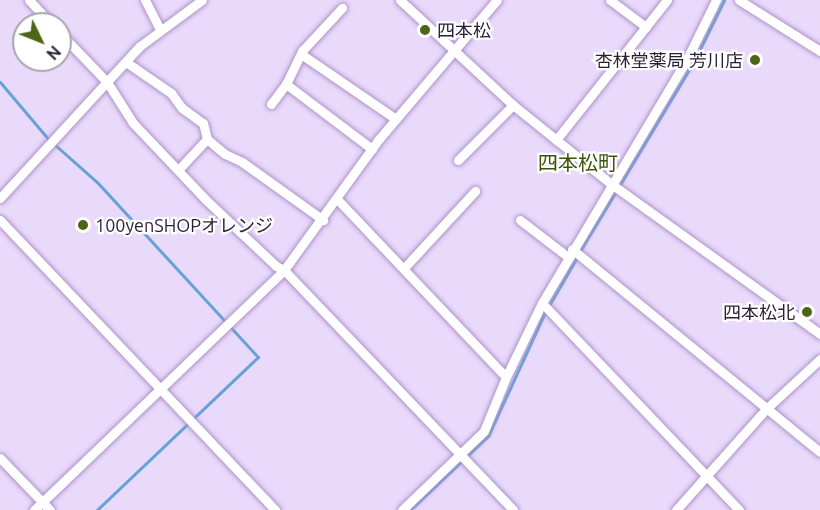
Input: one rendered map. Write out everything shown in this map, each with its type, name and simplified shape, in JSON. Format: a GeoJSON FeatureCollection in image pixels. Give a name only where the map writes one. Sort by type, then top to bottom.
{"type":"FeatureCollection","features":[{"type":"Feature","properties":{"kind":"street"},"geometry":{"type":"LineString","coordinates":[[29,0],[40,12]]}},
{"type":"Feature","properties":{"kind":"street"},"geometry":{"type":"LineString","coordinates":[[145,0],[160,30]]}},
{"type":"Feature","properties":{"kind":"street"},"geometry":{"type":"LineString","coordinates":[[0,198],[126,62],[160,30],[185,17],[202,0]]}},
{"type":"Feature","properties":{"kind":"street"},"geometry":{"type":"LineString","coordinates":[[400,0],[451,50],[513,105],[610,183],[820,334]]}},
{"type":"Feature","properties":{"kind":"street"},"geometry":{"type":"LineString","coordinates":[[34,510],[284,270],[323,220],[372,149],[451,50],[497,0]]}},
{"type":"Feature","properties":{"kind":"street"},"geometry":{"type":"LineString","coordinates":[[610,0],[646,27]]}},
{"type":"Feature","properties":{"kind":"street"},"geometry":{"type":"LineString","coordinates":[[556,140],[667,0]]}},
{"type":"Feature","properties":{"kind":"street"},"geometry":{"type":"LineString","coordinates":[[402,510],[463,457],[484,431],[506,377],[542,303],[610,183],[687,59],[716,0]]}},
{"type":"Feature","properties":{"kind":"street"},"geometry":{"type":"LineString","coordinates":[[739,0],[820,51]]}},
{"type":"Feature","properties":{"kind":"street"},"geometry":{"type":"LineString","coordinates":[[271,104],[286,84],[301,54],[342,8]]}},
{"type":"Feature","properties":{"kind":"street"},"geometry":{"type":"LineString","coordinates":[[72,46],[107,82],[133,123],[240,233],[284,270],[513,510]]}},
{"type":"Feature","properties":{"kind":"street"},"geometry":{"type":"LineString","coordinates":[[301,54],[396,119]]}},
{"type":"Feature","properties":{"kind":"street"},"geometry":{"type":"LineString","coordinates":[[126,62],[171,93],[182,108],[203,123],[207,139],[323,220]]}},
{"type":"Feature","properties":{"kind":"street"},"geometry":{"type":"LineString","coordinates":[[286,84],[372,149]]}},
{"type":"Feature","properties":{"kind":"street"},"geometry":{"type":"LineString","coordinates":[[458,160],[513,105]]}},
{"type":"Feature","properties":{"kind":"street"},"geometry":{"type":"LineString","coordinates":[[179,169],[207,139]]}},
{"type":"Feature","properties":{"kind":"street"},"geometry":{"type":"LineString","coordinates":[[404,268],[475,191]]}},
{"type":"Feature","properties":{"kind":"street"},"geometry":{"type":"LineString","coordinates":[[337,199],[506,377]]}},
{"type":"Feature","properties":{"kind":"street"},"geometry":{"type":"LineString","coordinates":[[0,220],[275,510]]}},
{"type":"Feature","properties":{"kind":"street"},"geometry":{"type":"LineString","coordinates":[[520,220],[570,253],[820,452]]}},
{"type":"Feature","properties":{"kind":"street"},"geometry":{"type":"LineString","coordinates":[[542,303],[739,510]]}},
{"type":"Feature","properties":{"kind":"street"},"geometry":{"type":"LineString","coordinates":[[676,510],[765,410],[820,359]]}},
{"type":"Feature","properties":{"kind":"street"},"geometry":{"type":"LineString","coordinates":[[0,458],[50,510]]}},
{"type":"Feature","properties":{"kind":"waterway"},"geometry":{"type":"LineString","coordinates":[[580,251],[694,61],[724,0]]}},
{"type":"Feature","properties":{"kind":"waterway"},"geometry":{"type":"LineString","coordinates":[[0,82],[49,140]]}},
{"type":"Feature","properties":{"kind":"waterway"},"geometry":{"type":"LineString","coordinates":[[54,144],[97,182],[258,357],[97,510]]}},
{"type":"Feature","properties":{"kind":"waterway"},"geometry":{"type":"LineString","coordinates":[[410,510],[488,436],[544,314],[577,257]]}},
{"type":"Feature","properties":{"kind":"place","name":"四本松"},"geometry":{"type":"Point","coordinates":[425,30]}},
{"type":"Feature","properties":{"kind":"place","name":"杏林堂薬局 芳川店"},"geometry":{"type":"Point","coordinates":[755,60]}},
{"type":"Feature","properties":{"kind":"place","name":"100yenSHOPオレンジ"},"geometry":{"type":"Point","coordinates":[83,225]}},
{"type":"Feature","properties":{"kind":"place","name":"四本松北"},"geometry":{"type":"Point","coordinates":[807,312]}},
{"type":"Feature","properties":{"kind":"district","name":"四本松町"},"geometry":{"type":"Point","coordinates":[578,162]}}]}
